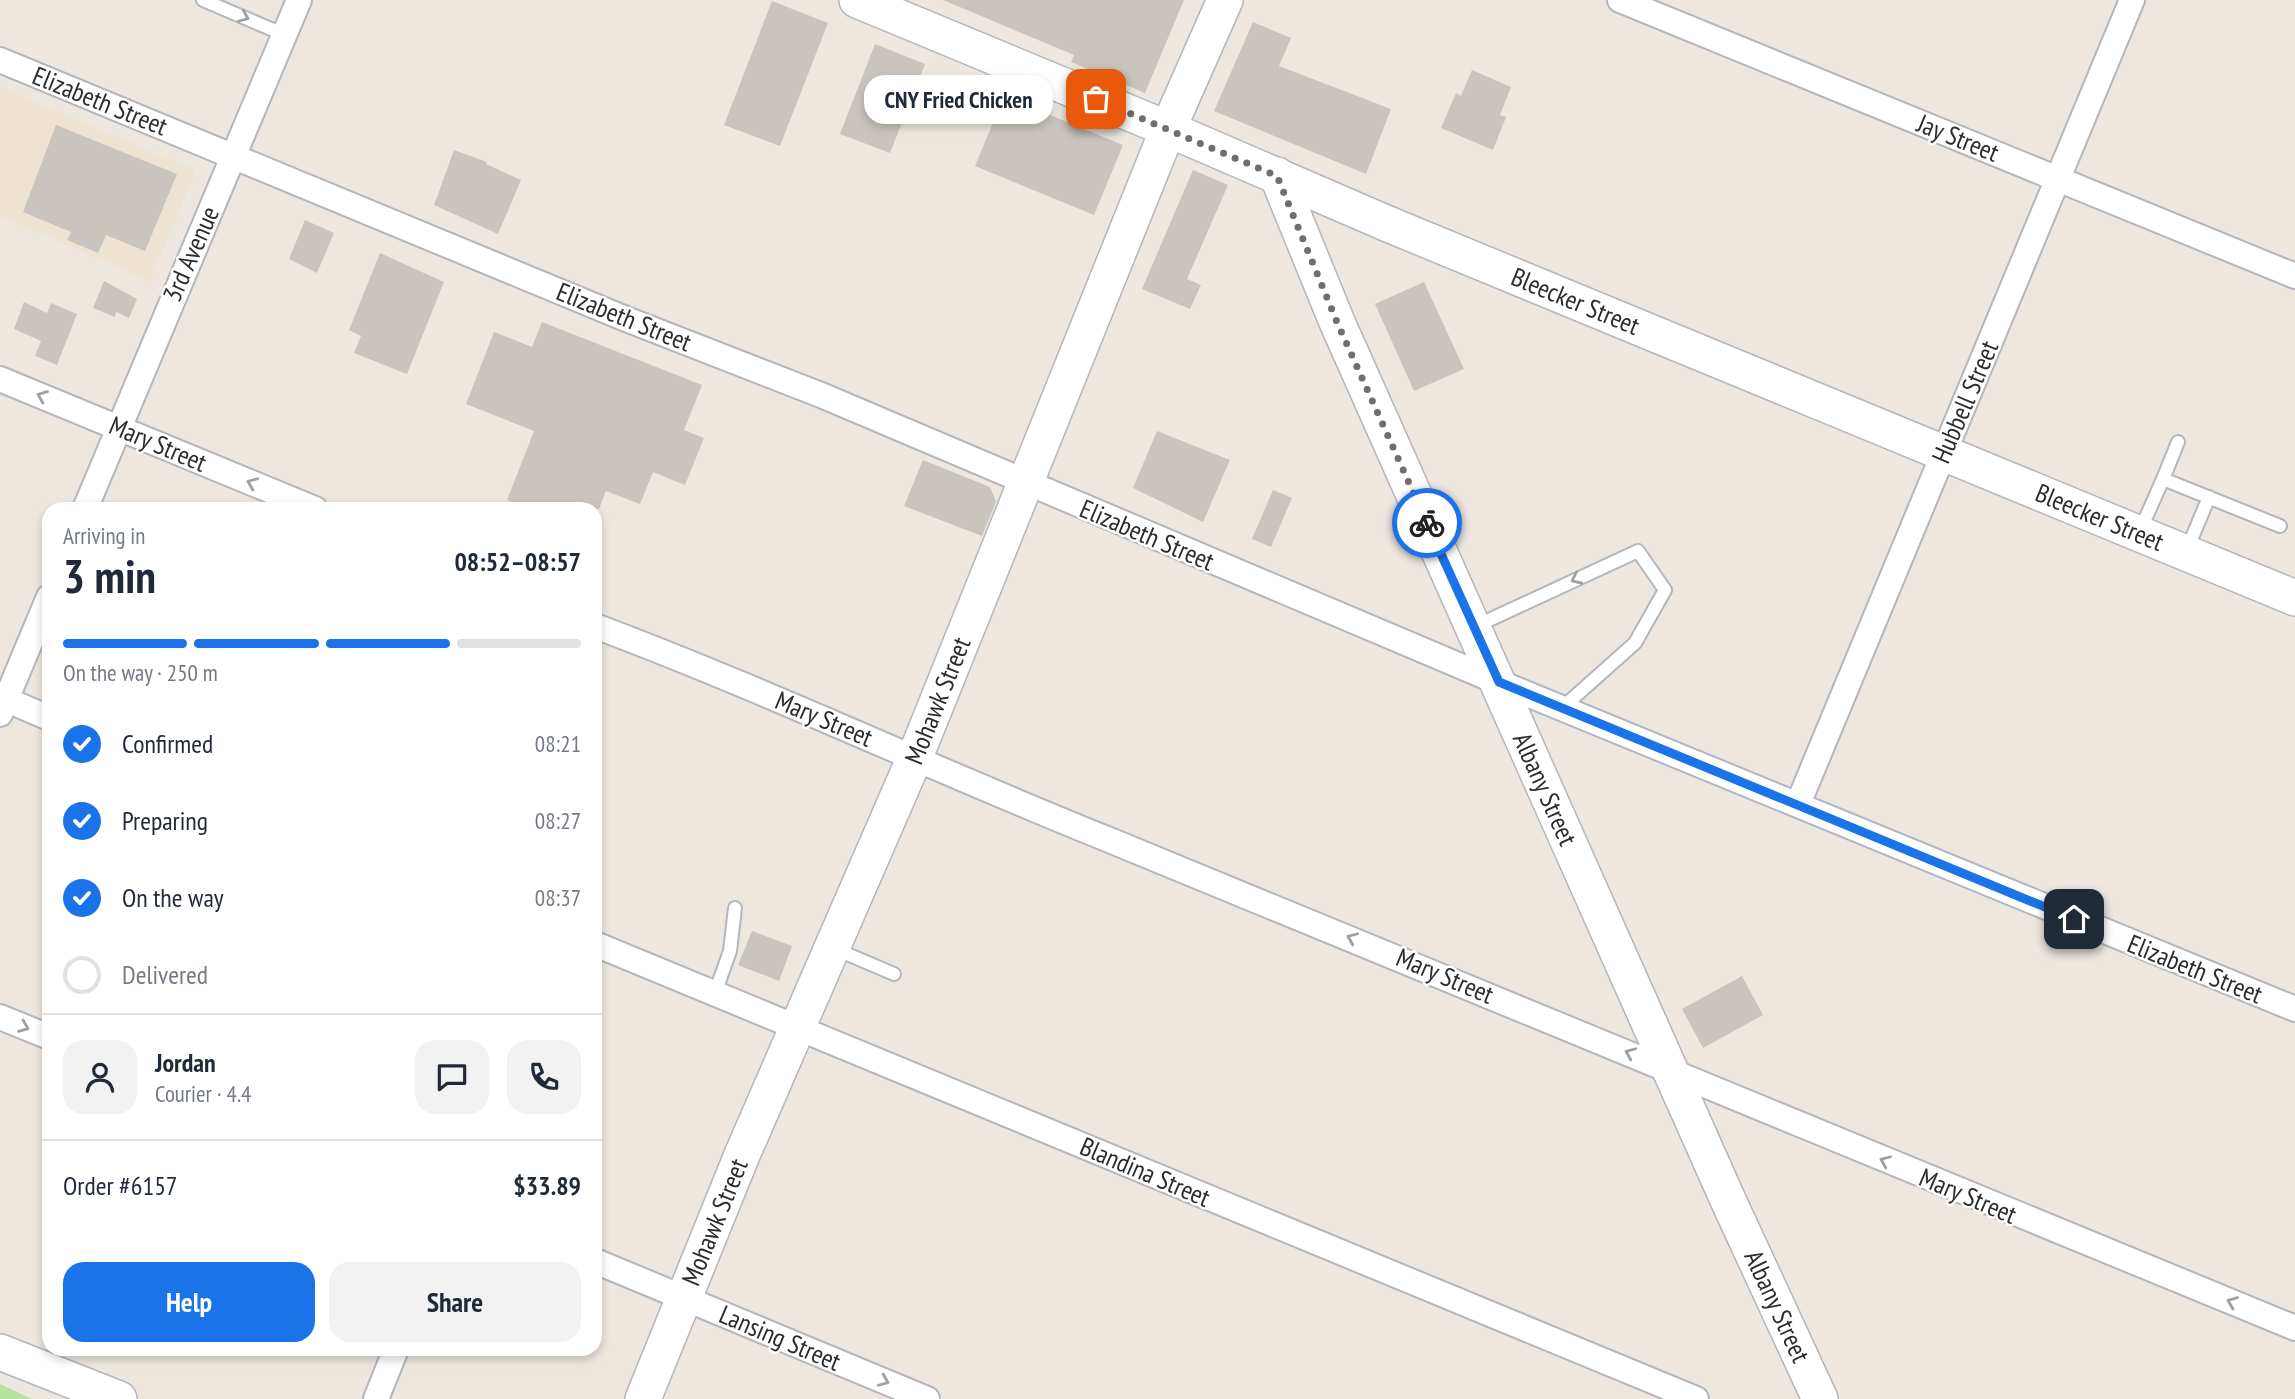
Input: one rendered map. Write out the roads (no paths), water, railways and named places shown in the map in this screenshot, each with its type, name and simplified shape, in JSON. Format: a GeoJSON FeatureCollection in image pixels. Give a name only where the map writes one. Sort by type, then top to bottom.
{"type":"FeatureCollection","features":[{"type":"Feature","properties":{"kind":"street","name":"3rd Avenue"},"geometry":{"type":"LineString","coordinates":[[88,502],[299,0]]}},
{"type":"Feature","properties":{"kind":"street","name":"Bleecker Street"},"geometry":{"type":"LineString","coordinates":[[857,0],[2295,598]]}},
{"type":"Feature","properties":{"kind":"street","name":"Mohawk Street"},"geometry":{"type":"LineString","coordinates":[[643,1399],[742,1155],[915,757],[1168,128],[1225,0]]}},
{"type":"Feature","properties":{"kind":"street","name":"Jay Street"},"geometry":{"type":"LineString","coordinates":[[1620,0],[2295,276]]}},
{"type":"Feature","properties":{"kind":"street","name":"Hubbell Street"},"geometry":{"type":"LineString","coordinates":[[1798,804],[2132,0]]}},
{"type":"Feature","properties":{"kind":"street","name":"Elizabeth Street"},"geometry":{"type":"LineString","coordinates":[[0,61],[234,155],[626,319],[821,395],[1499,682],[2295,1009]]}},
{"type":"Feature","properties":{"kind":"street","name":"Albany Street"},"geometry":{"type":"LineString","coordinates":[[1277,176],[1337,322],[1670,1070],[1820,1399]]}},
{"type":"Feature","properties":{"kind":"street","name":"Mary Street"},"geometry":{"type":"LineString","coordinates":[[0,379],[298,502]]}},
{"type":"Feature","properties":{"kind":"street"},"geometry":{"type":"LineString","coordinates":[[42,613],[2,704],[42,716]]}},
{"type":"Feature","properties":{"kind":"street","name":"Mary Street"},"geometry":{"type":"LineString","coordinates":[[602,628],[677,656],[1104,839],[1254,897],[1997,1208],[2295,1328]]}},
{"type":"Feature","properties":{"kind":"street","name":"Blandina Street"},"geometry":{"type":"LineString","coordinates":[[602,947],[1696,1399]]}},
{"type":"Feature","properties":{"kind":"street"},"geometry":{"type":"LineString","coordinates":[[0,1017],[42,1034]]}},
{"type":"Feature","properties":{"kind":"street","name":"Lansing Street"},"geometry":{"type":"LineString","coordinates":[[602,1264],[927,1399]]}},
{"type":"Feature","properties":{"kind":"street"},"geometry":{"type":"LineString","coordinates":[[0,1352],[119,1399]]}},
{"type":"Feature","properties":{"kind":"street"},"geometry":{"type":"LineString","coordinates":[[376,1399],[393,1356]]}},
{"type":"Feature","properties":{"kind":"lane"},"geometry":{"type":"LineString","coordinates":[[204,0],[285,35]]}},
{"type":"Feature","properties":{"kind":"lane"},"geometry":{"type":"LineString","coordinates":[[2139,534],[2178,442]]}},
{"type":"Feature","properties":{"kind":"lane"},"geometry":{"type":"LineString","coordinates":[[2163,479],[2280,526]]}},
{"type":"Feature","properties":{"kind":"lane"},"geometry":{"type":"LineString","coordinates":[[2186,553],[2209,497]]}},
{"type":"Feature","properties":{"kind":"lane"},"geometry":{"type":"LineString","coordinates":[[1474,626],[1638,551],[1665,590],[1635,643],[1562,708]]}},
{"type":"Feature","properties":{"kind":"lane"},"geometry":{"type":"LineString","coordinates":[[715,993],[730,951],[735,908]]}},
{"type":"Feature","properties":{"kind":"lane"},"geometry":{"type":"LineString","coordinates":[[833,948],[894,974]]}},
{"type":"Feature","properties":{"kind":"place","name":"CNY Fried Chicken"},"geometry":{"type":"Point","coordinates":[1096,99]}}]}
